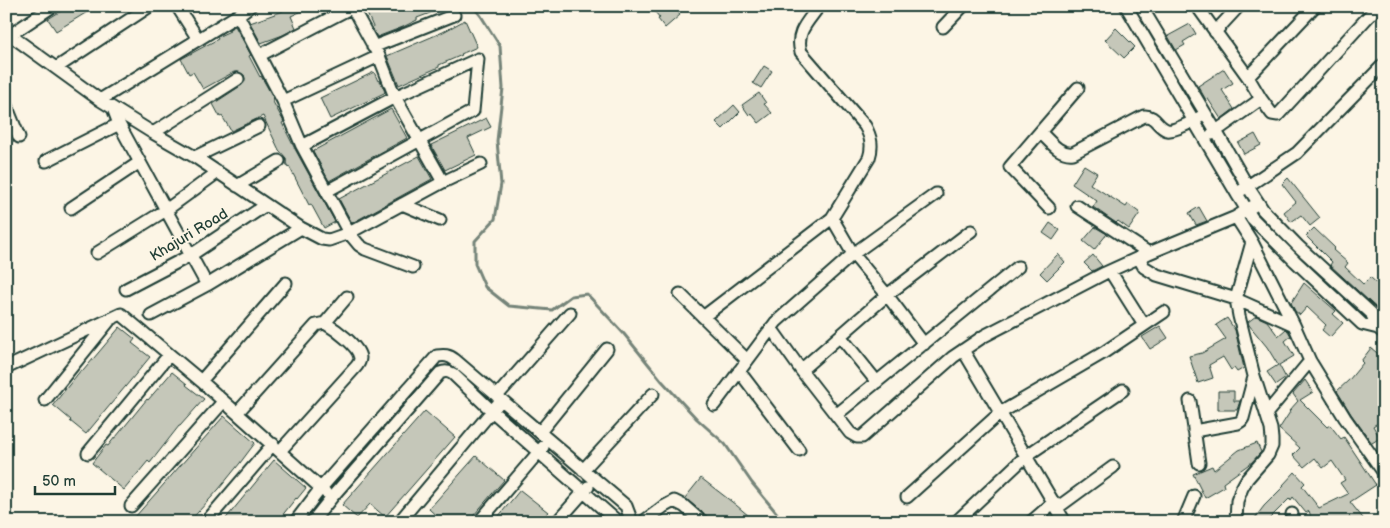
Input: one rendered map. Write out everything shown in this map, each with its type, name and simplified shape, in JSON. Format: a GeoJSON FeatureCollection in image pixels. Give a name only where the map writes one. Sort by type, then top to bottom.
{"type":"FeatureCollection","features":[{"type":"Feature","properties":{"kind":"street"},"geometry":{"type":"LineString","coordinates":[[53,6],[8,34],[100,100],[195,157],[313,236],[329,240],[349,233],[481,164]]}},
{"type":"Feature","properties":{"kind":"street"},"geometry":{"type":"LineString","coordinates":[[56,68],[150,6]]}},
{"type":"Feature","properties":{"kind":"street"},"geometry":{"type":"LineString","coordinates":[[177,6],[198,39]]}},
{"type":"Feature","properties":{"kind":"street"},"geometry":{"type":"LineString","coordinates":[[100,100],[250,6]]}},
{"type":"Feature","properties":{"kind":"street"},"geometry":{"type":"LineString","coordinates":[[703,316],[832,218],[869,158],[872,149],[869,133],[801,52],[800,34],[819,6]]}},
{"type":"Feature","properties":{"kind":"street"},"geometry":{"type":"LineString","coordinates":[[944,27],[963,6]]}},
{"type":"Feature","properties":{"kind":"street"},"geometry":{"type":"LineString","coordinates":[[1126,6],[1252,218],[1362,324],[1381,330]]}},
{"type":"Feature","properties":{"kind":"street"},"geometry":{"type":"LineString","coordinates":[[1141,6],[1258,203],[1298,246],[1372,313],[1381,330]]}},
{"type":"Feature","properties":{"kind":"street"},"geometry":{"type":"LineString","coordinates":[[1197,6],[1272,114],[1278,115],[1378,6]]}},
{"type":"Feature","properties":{"kind":"street"},"geometry":{"type":"LineString","coordinates":[[1215,32],[1239,6]]}},
{"type":"Feature","properties":{"kind":"street"},"geometry":{"type":"LineString","coordinates":[[1248,78],[1315,6]]}},
{"type":"Feature","properties":{"kind":"street"},"geometry":{"type":"LineString","coordinates":[[260,55],[353,7],[376,52],[395,97],[444,182]]}},
{"type":"Feature","properties":{"kind":"street"},"geometry":{"type":"LineString","coordinates":[[238,14],[283,101],[302,146],[349,233],[359,246],[365,250],[413,267]]}},
{"type":"Feature","properties":{"kind":"street"},"geometry":{"type":"LineString","coordinates":[[283,101],[376,52],[454,15]]}},
{"type":"Feature","properties":{"kind":"street"},"geometry":{"type":"LineString","coordinates":[[302,146],[395,97],[478,59],[473,111],[327,191]]}},
{"type":"Feature","properties":{"kind":"street"},"geometry":{"type":"LineString","coordinates":[[1237,194],[1297,153],[1384,64]]}},
{"type":"Feature","properties":{"kind":"street"},"geometry":{"type":"LineString","coordinates":[[153,133],[238,79]]}},
{"type":"Feature","properties":{"kind":"street"},"geometry":{"type":"LineString","coordinates":[[1049,208],[1010,167],[1078,88]]}},
{"type":"Feature","properties":{"kind":"street"},"geometry":{"type":"LineString","coordinates":[[1205,140],[1261,99]]}},
{"type":"Feature","properties":{"kind":"street"},"geometry":{"type":"LineString","coordinates":[[6,104],[19,137]]}},
{"type":"Feature","properties":{"kind":"street"},"geometry":{"type":"LineString","coordinates":[[113,108],[119,124],[207,285]]}},
{"type":"Feature","properties":{"kind":"street"},"geometry":{"type":"LineString","coordinates":[[1040,132],[1060,151],[1068,154],[1144,116],[1153,117],[1168,131],[1206,114]]}},
{"type":"Feature","properties":{"kind":"street"},"geometry":{"type":"LineString","coordinates":[[46,161],[119,124]]}},
{"type":"Feature","properties":{"kind":"street"},"geometry":{"type":"LineString","coordinates":[[195,157],[259,126]]}},
{"type":"Feature","properties":{"kind":"street"},"geometry":{"type":"LineString","coordinates":[[237,186],[279,161]]}},
{"type":"Feature","properties":{"kind":"street"},"geometry":{"type":"LineString","coordinates":[[71,208],[140,162]]}},
{"type":"Feature","properties":{"kind":"street"},"geometry":{"type":"LineString","coordinates":[[97,253],[166,210],[218,172]]}},
{"type":"Feature","properties":{"kind":"street"},"geometry":{"type":"LineString","coordinates":[[714,405],[771,328],[853,254],[936,194]]}},
{"type":"Feature","properties":{"kind":"street"},"geometry":{"type":"LineString","coordinates":[[771,328],[801,370],[853,436],[862,437],[963,350],[984,336],[1110,271],[1236,217],[1258,203]]}},
{"type":"Feature","properties":{"kind":"street"},"geometry":{"type":"LineString","coordinates":[[402,204],[440,220]]}},
{"type":"Feature","properties":{"kind":"street","name":"Khajuri Road"},"geometry":{"type":"LineString","coordinates":[[126,289],[191,255],[266,205]]}},
{"type":"Feature","properties":{"kind":"street"},"geometry":{"type":"LineString","coordinates":[[1078,206],[1144,256]]}},
{"type":"Feature","properties":{"kind":"street"},"geometry":{"type":"LineString","coordinates":[[1236,217],[1252,242],[1294,325],[1310,362],[1345,418],[1384,473]]}},
{"type":"Feature","properties":{"kind":"street"},"geometry":{"type":"LineString","coordinates":[[832,218],[853,254],[924,344]]}},
{"type":"Feature","properties":{"kind":"street"},"geometry":{"type":"LineString","coordinates":[[151,315],[207,285],[300,228]]}},
{"type":"Feature","properties":{"kind":"street"},"geometry":{"type":"LineString","coordinates":[[801,370],[887,295],[971,231]]}},
{"type":"Feature","properties":{"kind":"street"},"geometry":{"type":"LineString","coordinates":[[1236,522],[1237,501],[1242,488],[1247,479],[1268,455],[1272,446],[1271,429],[1254,376],[1236,299],[1252,242]]}},
{"type":"Feature","properties":{"kind":"street"},"geometry":{"type":"LineString","coordinates":[[1144,256],[1144,267],[1148,271],[1236,299],[1294,325]]}},
{"type":"Feature","properties":{"kind":"street"},"geometry":{"type":"LineString","coordinates":[[836,415],[1018,267]]}},
{"type":"Feature","properties":{"kind":"street"},"geometry":{"type":"LineString","coordinates":[[1110,271],[1144,325]]}},
{"type":"Feature","properties":{"kind":"street"},"geometry":{"type":"LineString","coordinates":[[201,381],[286,283]]}},
{"type":"Feature","properties":{"kind":"street"},"geometry":{"type":"LineString","coordinates":[[680,294],[747,360]]}},
{"type":"Feature","properties":{"kind":"street"},"geometry":{"type":"LineString","coordinates":[[237,413],[316,325],[325,323],[347,297]]}},
{"type":"Feature","properties":{"kind":"street"},"geometry":{"type":"LineString","coordinates":[[906,498],[1000,413],[1103,353],[1164,312]]}},
{"type":"Feature","properties":{"kind":"street"},"geometry":{"type":"LineString","coordinates":[[399,522],[492,411],[499,398],[570,313]]}},
{"type":"Feature","properties":{"kind":"street"},"geometry":{"type":"LineString","coordinates":[[11,366],[121,314],[201,381],[332,497]]}},
{"type":"Feature","properties":{"kind":"street"},"geometry":{"type":"LineString","coordinates":[[45,400],[111,319]]}},
{"type":"Feature","properties":{"kind":"street"},"geometry":{"type":"LineString","coordinates":[[206,522],[360,361],[360,356],[347,340],[325,323]]}},
{"type":"Feature","properties":{"kind":"street"},"geometry":{"type":"LineString","coordinates":[[840,336],[877,382]]}},
{"type":"Feature","properties":{"kind":"street"},"geometry":{"type":"LineString","coordinates":[[540,432],[606,349]]}},
{"type":"Feature","properties":{"kind":"street"},"geometry":{"type":"LineString","coordinates":[[963,350],[1065,522]]}},
{"type":"Feature","properties":{"kind":"street"},"geometry":{"type":"LineString","coordinates":[[88,453],[169,355]]}},
{"type":"Feature","properties":{"kind":"street"},"geometry":{"type":"LineString","coordinates":[[443,355],[444,371]]}},
{"type":"Feature","properties":{"kind":"street"},"geometry":{"type":"LineString","coordinates":[[295,522],[321,488],[437,356],[443,355],[450,356],[626,506],[632,522],[625,522]]}},
{"type":"Feature","properties":{"kind":"street"},"geometry":{"type":"LineString","coordinates":[[1266,414],[1310,362]]}},
{"type":"Feature","properties":{"kind":"street"},"geometry":{"type":"LineString","coordinates":[[312,522],[440,373],[444,371],[453,374],[492,411],[618,522]]}},
{"type":"Feature","properties":{"kind":"street"},"geometry":{"type":"LineString","coordinates":[[739,371],[800,450]]}},
{"type":"Feature","properties":{"kind":"street"},"geometry":{"type":"LineString","coordinates":[[1194,431],[1242,421],[1254,376]]}},
{"type":"Feature","properties":{"kind":"street"},"geometry":{"type":"LineString","coordinates":[[956,522],[1026,456],[1124,390]]}},
{"type":"Feature","properties":{"kind":"street"},"geometry":{"type":"LineString","coordinates":[[583,470],[653,394]]}},
{"type":"Feature","properties":{"kind":"street"},"geometry":{"type":"LineString","coordinates":[[1190,401],[1199,463]]}},
{"type":"Feature","properties":{"kind":"street"},"geometry":{"type":"LineString","coordinates":[[131,506],[223,402]]}},
{"type":"Feature","properties":{"kind":"street"},"geometry":{"type":"LineString","coordinates":[[478,522],[550,440]]}},
{"type":"Feature","properties":{"kind":"street"},"geometry":{"type":"LineString","coordinates":[[1031,522],[1113,467]]}},
{"type":"Feature","properties":{"kind":"street"},"geometry":{"type":"LineString","coordinates":[[558,522],[594,480]]}},
{"type":"Feature","properties":{"kind":"street"},"geometry":{"type":"LineString","coordinates":[[1183,522],[1194,496]]}},
{"type":"Feature","properties":{"kind":"street"},"geometry":{"type":"LineString","coordinates":[[643,522],[674,501],[684,506],[702,522]]}},
{"type":"Feature","properties":{"kind":"building"},"geometry":{"type":"Polygon","coordinates":[[[69,6],[97,6],[56,31],[48,19],[69,6]]]}},
{"type":"Feature","properties":{"kind":"building"},"geometry":{"type":"Polygon","coordinates":[[[281,6],[313,6],[291,16],[296,28],[261,43],[250,23],[283,11],[281,6]]]}},
{"type":"Feature","properties":{"kind":"building"},"geometry":{"type":"Polygon","coordinates":[[[377,6],[446,7],[377,37],[366,11],[377,6]]]}},
{"type":"Feature","properties":{"kind":"building"},"geometry":{"type":"Polygon","coordinates":[[[650,6],[673,6],[680,15],[665,28],[658,19],[660,18],[650,6]]]}},
{"type":"Feature","properties":{"kind":"building"},"geometry":{"type":"Polygon","coordinates":[[[465,20],[477,47],[399,85],[387,56],[443,32],[465,20]]]}},
{"type":"Feature","properties":{"kind":"building"},"geometry":{"type":"Polygon","coordinates":[[[1190,24],[1196,34],[1183,42],[1185,45],[1176,50],[1168,36],[1190,24]]]}},
{"type":"Feature","properties":{"kind":"building"},"geometry":{"type":"Polygon","coordinates":[[[235,26],[251,55],[249,56],[260,77],[274,99],[272,100],[284,122],[282,123],[295,149],[335,222],[324,228],[288,167],[286,158],[279,150],[263,116],[231,131],[213,104],[242,85],[245,79],[244,75],[234,72],[203,89],[193,72],[189,74],[181,59],[218,39],[217,37],[230,31],[229,29],[235,26]]]}},
{"type":"Feature","properties":{"kind":"building"},"geometry":{"type":"Polygon","coordinates":[[[1116,28],[1135,47],[1124,58],[1105,40],[1116,28]]]}},
{"type":"Feature","properties":{"kind":"building"},"geometry":{"type":"Polygon","coordinates":[[[764,66],[772,71],[761,88],[753,83],[764,66]]]}},
{"type":"Feature","properties":{"kind":"building"},"geometry":{"type":"Polygon","coordinates":[[[1224,69],[1233,83],[1222,90],[1234,109],[1221,119],[1198,86],[1224,69]]]}},
{"type":"Feature","properties":{"kind":"building"},"geometry":{"type":"Polygon","coordinates":[[[374,72],[385,92],[330,119],[320,98],[374,72]]]}},
{"type":"Feature","properties":{"kind":"building"},"geometry":{"type":"Polygon","coordinates":[[[759,93],[766,103],[764,104],[772,113],[759,123],[751,113],[749,115],[742,105],[759,93]]]}},
{"type":"Feature","properties":{"kind":"building"},"geometry":{"type":"Polygon","coordinates":[[[734,105],[740,112],[723,129],[716,122],[734,105]]]}},
{"type":"Feature","properties":{"kind":"building"},"geometry":{"type":"Polygon","coordinates":[[[391,109],[407,138],[329,181],[313,151],[391,109]]]}},
{"type":"Feature","properties":{"kind":"building"},"geometry":{"type":"Polygon","coordinates":[[[486,118],[491,127],[468,138],[476,155],[445,170],[431,145],[486,118]]]}},
{"type":"Feature","properties":{"kind":"building"},"geometry":{"type":"Polygon","coordinates":[[[1255,134],[1261,145],[1244,154],[1238,143],[1255,134]]]}},
{"type":"Feature","properties":{"kind":"building"},"geometry":{"type":"Polygon","coordinates":[[[419,156],[432,179],[352,223],[339,199],[419,156]]]}},
{"type":"Feature","properties":{"kind":"building"},"geometry":{"type":"Polygon","coordinates":[[[1084,165],[1097,173],[1090,184],[1126,207],[1128,204],[1140,213],[1129,229],[1118,221],[1116,223],[1093,207],[1097,201],[1072,184],[1084,165]]]}},
{"type":"Feature","properties":{"kind":"building"},"geometry":{"type":"Polygon","coordinates":[[[1288,178],[1320,218],[1310,226],[1301,215],[1291,222],[1284,212],[1296,202],[1282,184],[1288,178]]]}},
{"type":"Feature","properties":{"kind":"building"},"geometry":{"type":"Polygon","coordinates":[[[1199,207],[1207,221],[1196,225],[1189,213],[1199,207]]]}},
{"type":"Feature","properties":{"kind":"building"},"geometry":{"type":"Polygon","coordinates":[[[1050,223],[1060,230],[1053,240],[1043,233],[1050,223]]]}},
{"type":"Feature","properties":{"kind":"building"},"geometry":{"type":"Polygon","coordinates":[[[1095,227],[1107,234],[1094,250],[1083,241],[1095,227]]]}},
{"type":"Feature","properties":{"kind":"building"},"geometry":{"type":"Polygon","coordinates":[[[1314,228],[1335,248],[1333,250],[1348,263],[1345,267],[1363,284],[1370,277],[1383,289],[1377,294],[1384,300],[1384,315],[1330,265],[1332,262],[1306,236],[1314,228]]]}},
{"type":"Feature","properties":{"kind":"building"},"geometry":{"type":"Polygon","coordinates":[[[1058,254],[1065,262],[1047,280],[1040,273],[1058,254]]]}},
{"type":"Feature","properties":{"kind":"building"},"geometry":{"type":"Polygon","coordinates":[[[1093,255],[1102,266],[1092,271],[1084,263],[1093,255]]]}},
{"type":"Feature","properties":{"kind":"building"},"geometry":{"type":"Polygon","coordinates":[[[1304,283],[1336,311],[1333,314],[1343,323],[1330,337],[1322,330],[1326,325],[1307,307],[1300,315],[1295,311],[1291,303],[1304,283]]]}},
{"type":"Feature","properties":{"kind":"building"},"geometry":{"type":"Polygon","coordinates":[[[1256,316],[1267,321],[1278,336],[1286,329],[1291,336],[1285,341],[1294,356],[1279,365],[1286,378],[1276,385],[1267,372],[1278,365],[1248,322],[1256,316]]]}},
{"type":"Feature","properties":{"kind":"building"},"geometry":{"type":"Polygon","coordinates":[[[1227,318],[1235,330],[1244,368],[1237,372],[1234,368],[1231,370],[1223,357],[1209,365],[1213,378],[1198,383],[1189,356],[1202,353],[1226,339],[1216,325],[1227,318]]]}},
{"type":"Feature","properties":{"kind":"building"},"geometry":{"type":"Polygon","coordinates":[[[1160,326],[1168,338],[1150,349],[1142,337],[1160,326]]]}},
{"type":"Feature","properties":{"kind":"building"},"geometry":{"type":"Polygon","coordinates":[[[120,327],[135,339],[132,343],[150,357],[86,434],[53,405],[81,370],[83,371],[120,327]]]}},
{"type":"Feature","properties":{"kind":"building"},"geometry":{"type":"Polygon","coordinates":[[[1371,348],[1381,356],[1379,359],[1384,363],[1384,419],[1373,426],[1380,438],[1372,443],[1337,391],[1363,363],[1361,361],[1371,348]]]}},
{"type":"Feature","properties":{"kind":"building"},"geometry":{"type":"Polygon","coordinates":[[[172,372],[204,399],[179,426],[150,463],[148,461],[124,490],[92,463],[172,372]]]}},
{"type":"Feature","properties":{"kind":"building"},"geometry":{"type":"Polygon","coordinates":[[[1305,380],[1313,392],[1300,400],[1327,427],[1330,425],[1341,439],[1344,437],[1376,485],[1350,502],[1366,522],[1313,522],[1309,511],[1306,513],[1293,497],[1266,522],[1252,522],[1295,472],[1305,483],[1302,486],[1319,508],[1348,494],[1340,483],[1345,480],[1332,461],[1323,468],[1315,458],[1304,467],[1293,455],[1300,448],[1279,429],[1289,411],[1298,401],[1293,394],[1305,380]]]}},
{"type":"Feature","properties":{"kind":"building"},"geometry":{"type":"Polygon","coordinates":[[[1218,391],[1234,391],[1234,401],[1240,401],[1237,410],[1218,410],[1218,391]]]}},
{"type":"Feature","properties":{"kind":"building"},"geometry":{"type":"Polygon","coordinates":[[[425,411],[455,437],[385,517],[370,504],[357,518],[342,505],[425,411]]]}},
{"type":"Feature","properties":{"kind":"building"},"geometry":{"type":"Polygon","coordinates":[[[224,416],[255,443],[240,463],[189,522],[141,522],[135,517],[224,416]]]}},
{"type":"Feature","properties":{"kind":"building"},"geometry":{"type":"Polygon","coordinates":[[[1257,443],[1261,452],[1252,462],[1223,483],[1224,487],[1205,498],[1193,474],[1212,466],[1214,470],[1239,450],[1257,443]]]}},
{"type":"Feature","properties":{"kind":"building"},"geometry":{"type":"Polygon","coordinates":[[[476,456],[504,480],[468,522],[443,522],[429,509],[476,456]]]}},
{"type":"Feature","properties":{"kind":"building"},"geometry":{"type":"Polygon","coordinates":[[[274,460],[306,488],[297,499],[277,522],[223,522],[274,460]]]}},
{"type":"Feature","properties":{"kind":"building"},"geometry":{"type":"Polygon","coordinates":[[[701,478],[756,522],[709,521],[707,516],[685,498],[701,478]]]}},
{"type":"Feature","properties":{"kind":"building"},"geometry":{"type":"Polygon","coordinates":[[[520,490],[548,512],[539,522],[494,522],[520,490]]]}},
{"type":"Feature","properties":{"kind":"waterway"},"geometry":{"type":"LineString","coordinates":[[473,6],[500,46],[503,88],[497,141],[501,184],[495,219],[475,241],[475,264],[485,287],[509,306],[552,310],[571,296],[587,294],[624,334],[662,381],[697,419],[725,444],[752,483],[784,522]]}}]}
